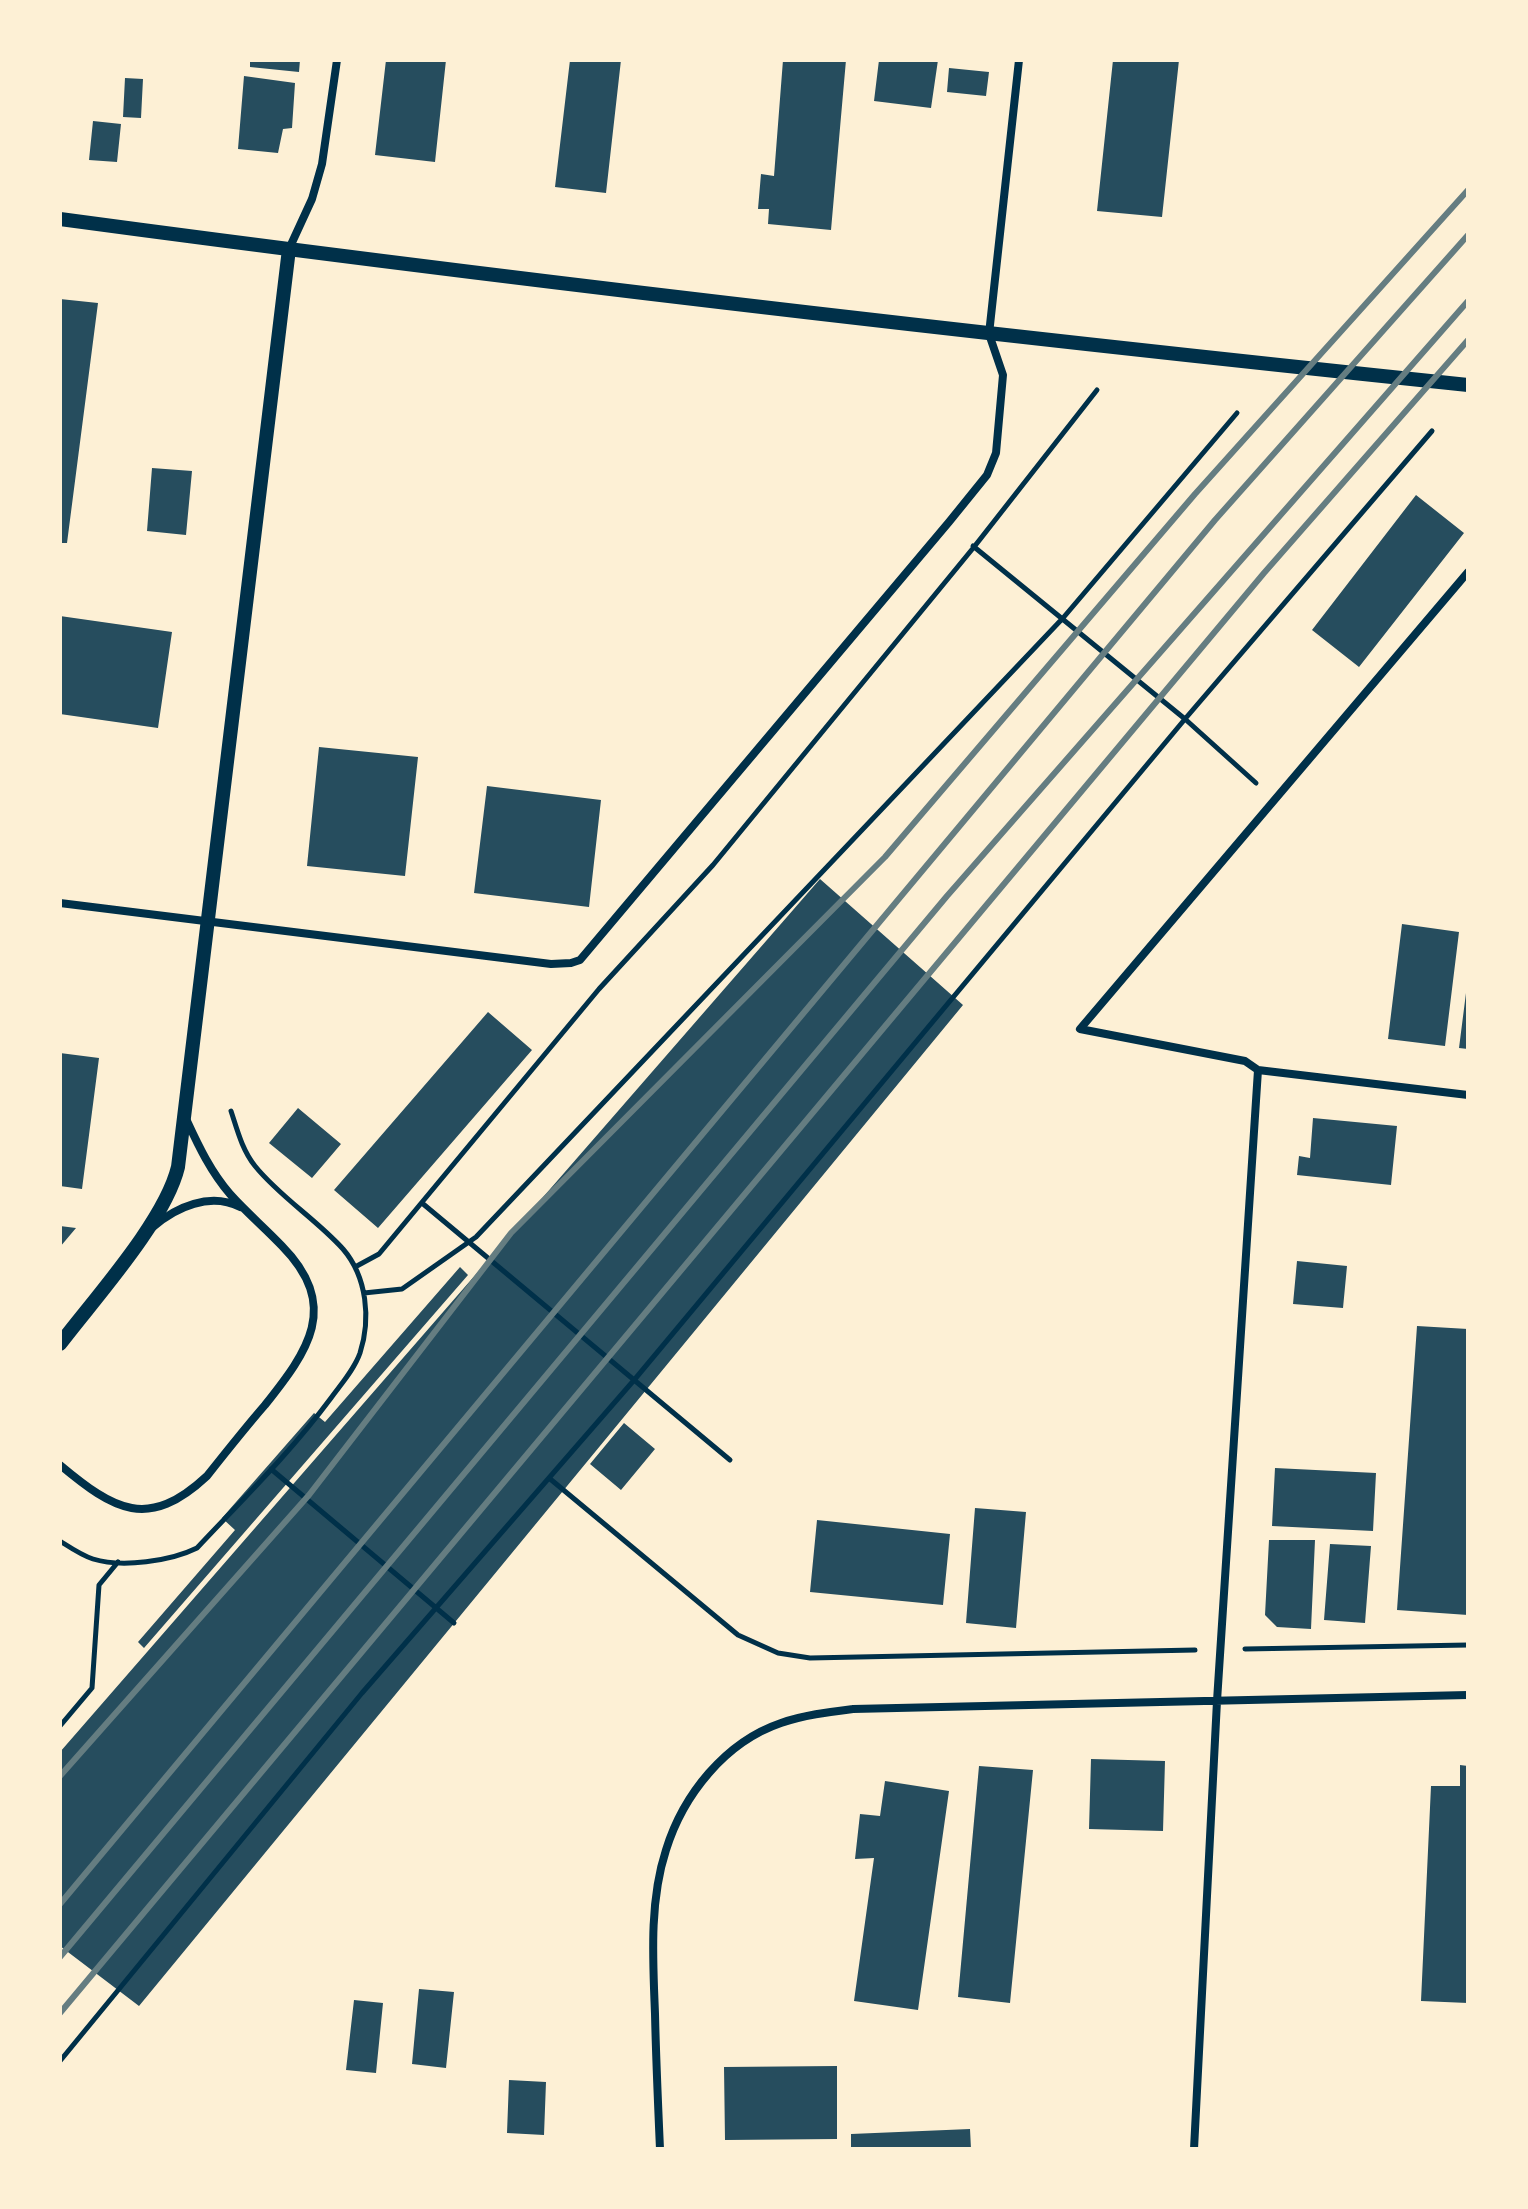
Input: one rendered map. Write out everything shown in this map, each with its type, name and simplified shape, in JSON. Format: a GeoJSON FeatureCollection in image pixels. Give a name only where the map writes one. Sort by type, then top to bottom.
{"type":"FeatureCollection","features":[{"type":"Feature","properties":{"kind":"street"},"geometry":{"type":"LineString","coordinates":[[60,1344],[140,1239],[173,1187],[182,1143],[183,1113],[289,249],[312,199],[322,164],[337,60]]}},
{"type":"Feature","properties":{"kind":"street"},"geometry":{"type":"LineString","coordinates":[[60,903],[551,964],[580,960],[987,475],[996,453],[1003,375],[989,334],[1019,60]]}},
{"type":"Feature","properties":{"kind":"street"},"geometry":{"type":"LineString","coordinates":[[60,219],[989,334],[1468,385]]}},
{"type":"Feature","properties":{"kind":"street"},"geometry":{"type":"LineString","coordinates":[[1468,572],[1080,1029],[1245,1061],[1258,1070],[1468,1095]]}},
{"type":"Feature","properties":{"kind":"street"},"geometry":{"type":"LineString","coordinates":[[1194,2149],[1217,1701],[1258,1070]]}},
{"type":"Feature","properties":{"kind":"street"},"geometry":{"type":"LineString","coordinates":[[60,1465],[99,1496],[116,1505],[136,1510],[170,1501],[190,1491],[207,1476],[292,1370],[312,1333],[312,1293],[285,1248],[244,1209],[212,1171],[183,1113]]}},
{"type":"Feature","properties":{"kind":"street"},"geometry":{"type":"LineString","coordinates":[[140,1239],[173,1213],[189,1205],[221,1200],[244,1209]]}},
{"type":"Feature","properties":{"kind":"street"},"geometry":{"type":"LineString","coordinates":[[660,2149],[653,1965],[656,1907],[665,1851],[686,1801],[717,1764],[744,1742],[779,1723],[853,1709],[1468,1695]]}},
{"type":"Feature","properties":{"kind":"path"},"geometry":{"type":"LineString","coordinates":[[355,1267],[379,1254],[599,989],[713,865],[974,547],[1097,390]]}},
{"type":"Feature","properties":{"kind":"path"},"geometry":{"type":"LineString","coordinates":[[364,1293],[402,1289],[468,1243],[1063,618],[1237,413]]}},
{"type":"Feature","properties":{"kind":"path"},"geometry":{"type":"LineString","coordinates":[[60,2061],[362,1693],[635,1379],[1185,719],[1432,431]]}},
{"type":"Feature","properties":{"kind":"path"},"geometry":{"type":"LineString","coordinates":[[949,522],[974,547],[1185,719],[1275,800]]}},
{"type":"Feature","properties":{"kind":"path"},"geometry":{"type":"LineString","coordinates":[[422,1203],[730,1460]]}},
{"type":"Feature","properties":{"kind":"path"},"geometry":{"type":"LineString","coordinates":[[271,1469],[454,1623]]}},
{"type":"Feature","properties":{"kind":"path"},"geometry":{"type":"LineString","coordinates":[[549,1478],[738,1635],[778,1653],[810,1658],[1468,1645]]}},
{"type":"Feature","properties":{"kind":"path"},"geometry":{"type":"LineString","coordinates":[[60,1541],[97,1560],[119,1562],[99,1585],[92,1688],[60,1726]]}},
{"type":"Feature","properties":{"kind":"building"},"geometry":{"type":"Polygon","coordinates":[[[250,60],[300,60],[299,72],[250,67],[250,60]]]}},
{"type":"Feature","properties":{"kind":"building"},"geometry":{"type":"Polygon","coordinates":[[[386,60],[446,60],[435,162],[375,155],[386,60]]]}},
{"type":"Feature","properties":{"kind":"building"},"geometry":{"type":"Polygon","coordinates":[[[570,60],[621,60],[606,193],[555,187],[570,60]]]}},
{"type":"Feature","properties":{"kind":"building"},"geometry":{"type":"Polygon","coordinates":[[[783,60],[846,60],[831,230],[768,224],[769,209],[758,209],[761,174],[774,176],[783,60]]]}},
{"type":"Feature","properties":{"kind":"building"},"geometry":{"type":"Polygon","coordinates":[[[879,60],[938,60],[931,108],[874,101],[879,60]]]}},
{"type":"Feature","properties":{"kind":"building"},"geometry":{"type":"Polygon","coordinates":[[[1113,60],[1179,60],[1162,217],[1097,211],[1113,60]]]}},
{"type":"Feature","properties":{"kind":"building"},"geometry":{"type":"Polygon","coordinates":[[[949,68],[989,72],[986,96],[947,92],[949,68]]]}},
{"type":"Feature","properties":{"kind":"building"},"geometry":{"type":"Polygon","coordinates":[[[244,76],[295,83],[292,128],[283,129],[278,153],[238,149],[244,76]]]}},
{"type":"Feature","properties":{"kind":"building"},"geometry":{"type":"Polygon","coordinates":[[[125,78],[143,79],[141,118],[123,117],[125,78]]]}},
{"type":"Feature","properties":{"kind":"building"},"geometry":{"type":"Polygon","coordinates":[[[93,121],[121,124],[117,162],[89,160],[93,121]]]}},
{"type":"Feature","properties":{"kind":"building"},"geometry":{"type":"Polygon","coordinates":[[[60,299],[98,303],[67,543],[60,543],[60,299]]]}},
{"type":"Feature","properties":{"kind":"building"},"geometry":{"type":"Polygon","coordinates":[[[152,468],[192,471],[186,535],[147,531],[152,468]]]}},
{"type":"Feature","properties":{"kind":"building"},"geometry":{"type":"Polygon","coordinates":[[[1416,495],[1464,533],[1359,667],[1312,630],[1416,495]]]}},
{"type":"Feature","properties":{"kind":"building"},"geometry":{"type":"Polygon","coordinates":[[[60,616],[172,632],[158,728],[60,714],[60,616]]]}},
{"type":"Feature","properties":{"kind":"building"},"geometry":{"type":"Polygon","coordinates":[[[319,747],[418,757],[405,876],[307,866],[319,747]]]}},
{"type":"Feature","properties":{"kind":"building"},"geometry":{"type":"Polygon","coordinates":[[[487,786],[601,800],[589,907],[474,893],[487,786]]]}},
{"type":"Feature","properties":{"kind":"building"},"geometry":{"type":"Polygon","coordinates":[[[820,879],[963,1005],[139,2006],[60,1946],[60,1752],[820,879]]]}},
{"type":"Feature","properties":{"kind":"building"},"geometry":{"type":"Polygon","coordinates":[[[1402,924],[1459,932],[1445,1046],[1388,1039],[1402,924]]]}},
{"type":"Feature","properties":{"kind":"building"},"geometry":{"type":"Polygon","coordinates":[[[1468,993],[1468,1049],[1459,1048],[1468,993]]]}},
{"type":"Feature","properties":{"kind":"building"},"geometry":{"type":"Polygon","coordinates":[[[488,1012],[532,1050],[378,1228],[334,1190],[488,1012]]]}},
{"type":"Feature","properties":{"kind":"building"},"geometry":{"type":"Polygon","coordinates":[[[60,1053],[99,1058],[82,1189],[60,1186],[60,1053]]]}},
{"type":"Feature","properties":{"kind":"building"},"geometry":{"type":"Polygon","coordinates":[[[298,1108],[341,1144],[312,1178],[269,1143],[298,1108]]]}},
{"type":"Feature","properties":{"kind":"building"},"geometry":{"type":"Polygon","coordinates":[[[1313,1118],[1397,1126],[1391,1185],[1297,1175],[1299,1156],[1310,1158],[1313,1118]]]}},
{"type":"Feature","properties":{"kind":"building"},"geometry":{"type":"Polygon","coordinates":[[[60,1226],[76,1228],[60,1247],[60,1226]]]}},
{"type":"Feature","properties":{"kind":"building"},"geometry":{"type":"Polygon","coordinates":[[[1297,1261],[1347,1266],[1343,1308],[1293,1304],[1297,1261]]]}},
{"type":"Feature","properties":{"kind":"building"},"geometry":{"type":"Polygon","coordinates":[[[460,1267],[468,1275],[144,1648],[138,1642],[235,1530],[222,1518],[314,1413],[325,1422],[460,1267]]]}},
{"type":"Feature","properties":{"kind":"building"},"geometry":{"type":"Polygon","coordinates":[[[1417,1326],[1468,1329],[1468,1615],[1397,1610],[1417,1326]]]}},
{"type":"Feature","properties":{"kind":"building"},"geometry":{"type":"Polygon","coordinates":[[[624,1423],[655,1449],[621,1490],[590,1464],[624,1423]]]}},
{"type":"Feature","properties":{"kind":"building"},"geometry":{"type":"Polygon","coordinates":[[[1275,1468],[1376,1473],[1373,1531],[1272,1526],[1275,1468]]]}},
{"type":"Feature","properties":{"kind":"building"},"geometry":{"type":"Polygon","coordinates":[[[975,1508],[1026,1512],[1016,1628],[966,1623],[975,1508]]]}},
{"type":"Feature","properties":{"kind":"building"},"geometry":{"type":"Polygon","coordinates":[[[817,1520],[950,1534],[943,1605],[810,1592],[817,1520]]]}},
{"type":"Feature","properties":{"kind":"building"},"geometry":{"type":"Polygon","coordinates":[[[1269,1540],[1315,1540],[1311,1629],[1277,1627],[1265,1615],[1269,1540]]]}},
{"type":"Feature","properties":{"kind":"building"},"geometry":{"type":"Polygon","coordinates":[[[1330,1544],[1371,1546],[1365,1623],[1324,1620],[1330,1544]]]}},
{"type":"Feature","properties":{"kind":"building"},"geometry":{"type":"Polygon","coordinates":[[[1091,1759],[1165,1761],[1163,1831],[1089,1829],[1091,1759]]]}},
{"type":"Feature","properties":{"kind":"building"},"geometry":{"type":"Polygon","coordinates":[[[1460,1765],[1468,1766],[1468,2003],[1421,2001],[1431,1786],[1460,1786],[1460,1765]]]}},
{"type":"Feature","properties":{"kind":"building"},"geometry":{"type":"Polygon","coordinates":[[[979,1766],[1033,1770],[1010,2003],[958,1997],[979,1766]]]}},
{"type":"Feature","properties":{"kind":"building"},"geometry":{"type":"Polygon","coordinates":[[[885,1781],[949,1791],[918,2010],[854,2001],[874,1858],[855,1859],[860,1814],[880,1816],[885,1781]]]}},
{"type":"Feature","properties":{"kind":"building"},"geometry":{"type":"Polygon","coordinates":[[[419,1989],[454,1992],[446,2068],[412,2064],[419,1989]]]}},
{"type":"Feature","properties":{"kind":"building"},"geometry":{"type":"Polygon","coordinates":[[[354,2000],[383,2003],[376,2073],[346,2070],[354,2000]]]}},
{"type":"Feature","properties":{"kind":"building"},"geometry":{"type":"Polygon","coordinates":[[[837,2066],[837,2139],[725,2140],[724,2067],[837,2066]]]}},
{"type":"Feature","properties":{"kind":"building"},"geometry":{"type":"Polygon","coordinates":[[[509,2080],[546,2082],[544,2135],[507,2133],[509,2080]]]}},
{"type":"Feature","properties":{"kind":"building"},"geometry":{"type":"Polygon","coordinates":[[[970,2129],[971,2149],[851,2149],[851,2134],[970,2129]]]}},
{"type":"Feature","properties":{"kind":"railway"},"geometry":{"type":"LineString","coordinates":[[60,1776],[309,1495],[511,1233],[885,857],[1195,494],[1468,190]]}},
{"type":"Feature","properties":{"kind":"railway"},"geometry":{"type":"LineString","coordinates":[[60,1904],[1215,520],[1468,235]]}},
{"type":"Feature","properties":{"kind":"railway"},"geometry":{"type":"LineString","coordinates":[[60,1957],[947,896],[1468,301]]}},
{"type":"Feature","properties":{"kind":"railway"},"geometry":{"type":"LineString","coordinates":[[60,2013],[1264,573],[1468,340]]}}]}
